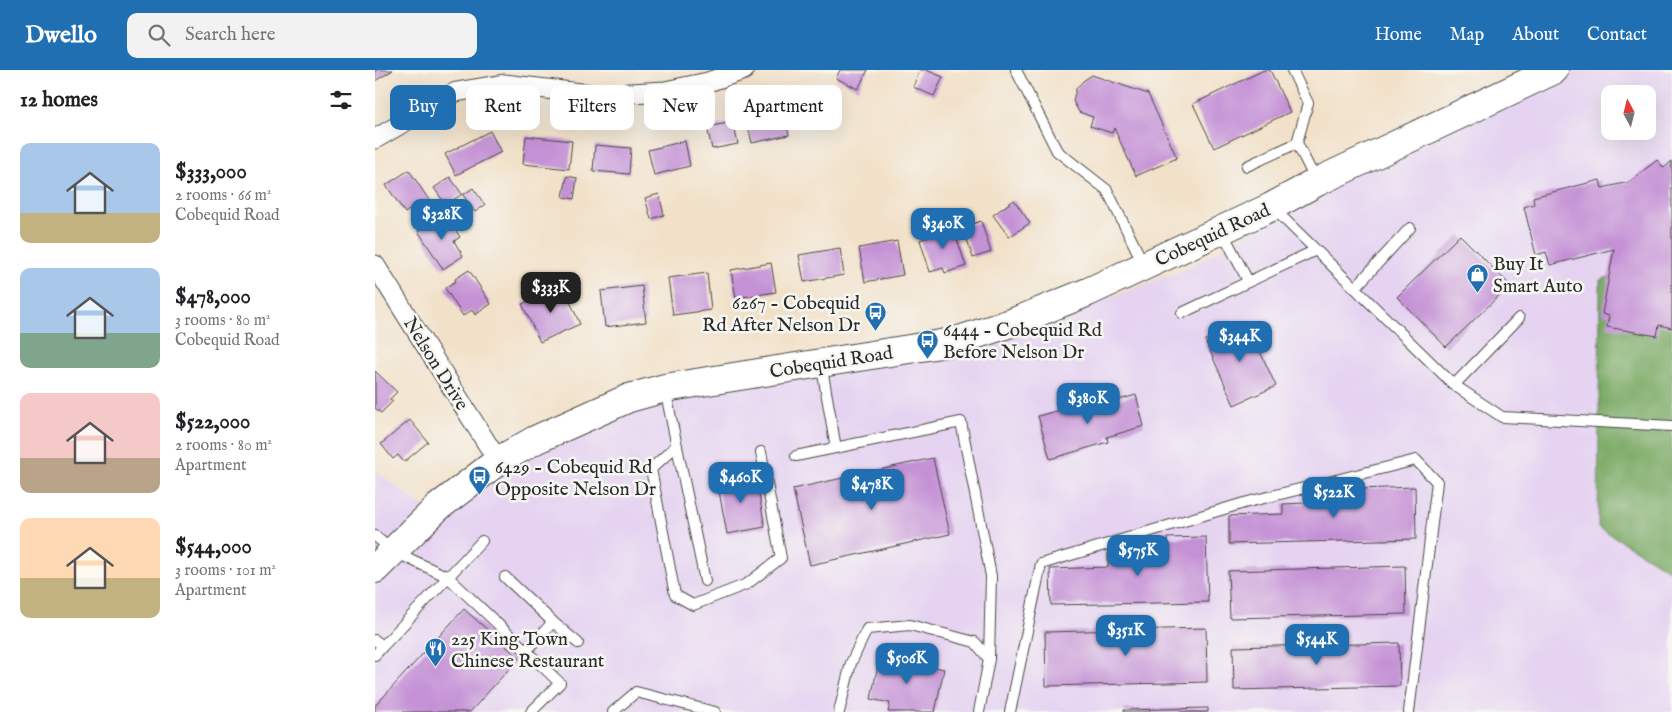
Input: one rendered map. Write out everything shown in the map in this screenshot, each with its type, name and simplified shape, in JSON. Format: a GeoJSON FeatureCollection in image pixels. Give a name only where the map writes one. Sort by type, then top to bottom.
{"type":"FeatureCollection","features":[{"type":"Feature","properties":{"kind":"main road","name":"Cobequid Road"},"geometry":{"type":"LineString","coordinates":[[381,552],[499,461],[535,440],[629,398],[665,388],[953,342],[1014,322],[1088,292],[1221,230],[1317,182],[1554,70]]}},
{"type":"Feature","properties":{"kind":"street"},"geometry":{"type":"LineString","coordinates":[[375,140],[456,92],[504,84],[597,95],[665,91],[708,82],[744,70]]}},
{"type":"Feature","properties":{"kind":"street","name":"Nelson Drive"},"geometry":{"type":"LineString","coordinates":[[375,265],[499,461]]}},
{"type":"Feature","properties":{"kind":"lane"},"geometry":{"type":"LineString","coordinates":[[1016,70],[1057,151],[1107,190],[1144,265]]}},
{"type":"Feature","properties":{"kind":"lane"},"geometry":{"type":"LineString","coordinates":[[1292,70],[1308,103],[1297,143],[1317,182]]}},
{"type":"Feature","properties":{"kind":"lane"},"geometry":{"type":"LineString","coordinates":[[1247,166],[1297,143]]}},
{"type":"Feature","properties":{"kind":"lane"},"geometry":{"type":"LineString","coordinates":[[1271,206],[1454,385],[1502,416],[1672,426]]}},
{"type":"Feature","properties":{"kind":"lane"},"geometry":{"type":"LineString","coordinates":[[1355,288],[1410,228]]}},
{"type":"Feature","properties":{"kind":"lane"},"geometry":{"type":"LineString","coordinates":[[1221,230],[1248,281]]}},
{"type":"Feature","properties":{"kind":"lane"},"geometry":{"type":"LineString","coordinates":[[1182,313],[1316,250]]}},
{"type":"Feature","properties":{"kind":"lane"},"geometry":{"type":"LineString","coordinates":[[1454,385],[1519,318]]}},
{"type":"Feature","properties":{"kind":"lane"},"geometry":{"type":"LineString","coordinates":[[821,362],[836,448]]}},
{"type":"Feature","properties":{"kind":"lane"},"geometry":{"type":"LineString","coordinates":[[665,388],[705,581]]}},
{"type":"Feature","properties":{"kind":"lane"},"geometry":{"type":"LineString","coordinates":[[797,456],[961,422],[991,576],[989,659],[979,712]]}},
{"type":"Feature","properties":{"kind":"lane"},"geometry":{"type":"LineString","coordinates":[[677,445],[651,469],[675,595],[693,605],[747,584],[781,558],[761,452]]}},
{"type":"Feature","properties":{"kind":"lane"},"geometry":{"type":"LineString","coordinates":[[1010,712],[1041,564],[1244,504],[1416,460],[1437,482],[1409,712]]}},
{"type":"Feature","properties":{"kind":"lane"},"geometry":{"type":"LineString","coordinates":[[375,655],[379,643],[448,577],[481,541]]}},
{"type":"Feature","properties":{"kind":"lane"},"geometry":{"type":"LineString","coordinates":[[381,552],[448,577],[560,683],[531,712]]}},
{"type":"Feature","properties":{"kind":"lane"},"geometry":{"type":"LineString","coordinates":[[505,577],[578,644]]}},
{"type":"Feature","properties":{"kind":"lane"},"geometry":{"type":"LineString","coordinates":[[526,650],[553,622]]}},
{"type":"Feature","properties":{"kind":"lane"},"geometry":{"type":"LineString","coordinates":[[839,712],[851,663],[867,629],[910,625],[975,642],[989,659]]}},
{"type":"Feature","properties":{"kind":"lane"},"geometry":{"type":"LineString","coordinates":[[613,712],[636,692],[715,712]]}},
{"type":"Feature","properties":{"kind":"shaded area"},"geometry":{"type":"Polygon","coordinates":[[[1559,70],[1672,70],[1672,255],[1598,526],[1672,572],[1672,712],[375,712],[375,470],[440,520],[511,456],[627,406],[980,346],[1186,269],[1391,151],[1559,70]]]}},
{"type":"Feature","properties":{"kind":"green space"},"geometry":{"type":"Polygon","coordinates":[[[1672,255],[1672,572],[1598,527],[1600,280],[1672,255]]]}},
{"type":"Feature","properties":{"kind":"building"},"geometry":{"type":"Polygon","coordinates":[[[375,70],[393,70],[375,81],[375,70]]]}},
{"type":"Feature","properties":{"kind":"building"},"geometry":{"type":"Polygon","coordinates":[[[840,70],[868,70],[858,89],[836,78],[840,70]]]}},
{"type":"Feature","properties":{"kind":"building"},"geometry":{"type":"Polygon","coordinates":[[[920,70],[926,70],[943,77],[934,96],[913,87],[920,70]]]}},
{"type":"Feature","properties":{"kind":"building"},"geometry":{"type":"Polygon","coordinates":[[[1264,70],[1270,70],[1290,112],[1214,148],[1193,104],[1264,70]]]}},
{"type":"Feature","properties":{"kind":"building"},"geometry":{"type":"Polygon","coordinates":[[[1092,75],[1148,94],[1177,158],[1136,176],[1114,128],[1112,133],[1090,126],[1093,117],[1079,112],[1073,101],[1076,89],[1092,75]]]}},
{"type":"Feature","properties":{"kind":"building"},"geometry":{"type":"Polygon","coordinates":[[[725,124],[725,130],[735,130],[738,144],[712,149],[708,130],[715,130],[715,125],[725,124]]]}},
{"type":"Feature","properties":{"kind":"building"},"geometry":{"type":"Polygon","coordinates":[[[749,130],[788,130],[789,135],[752,143],[749,130]]]}},
{"type":"Feature","properties":{"kind":"building"},"geometry":{"type":"Polygon","coordinates":[[[490,131],[501,152],[456,175],[445,154],[490,131]]]}},
{"type":"Feature","properties":{"kind":"building"},"geometry":{"type":"Polygon","coordinates":[[[526,136],[572,141],[569,169],[523,164],[526,136]]]}},
{"type":"Feature","properties":{"kind":"building"},"geometry":{"type":"Polygon","coordinates":[[[685,141],[690,166],[654,175],[648,150],[685,141]]]}},
{"type":"Feature","properties":{"kind":"building"},"geometry":{"type":"Polygon","coordinates":[[[595,145],[631,148],[629,174],[593,171],[595,145]]]}},
{"type":"Feature","properties":{"kind":"building"},"geometry":{"type":"Polygon","coordinates":[[[1657,160],[1664,168],[1672,161],[1672,328],[1659,325],[1657,336],[1607,327],[1609,316],[1602,314],[1614,249],[1550,265],[1546,252],[1536,255],[1524,207],[1534,204],[1533,197],[1600,180],[1602,188],[1629,182],[1657,160]]]}},
{"type":"Feature","properties":{"kind":"building"},"geometry":{"type":"Polygon","coordinates":[[[409,170],[431,203],[415,213],[412,208],[405,213],[386,185],[409,170]]]}},
{"type":"Feature","properties":{"kind":"building"},"geometry":{"type":"Polygon","coordinates":[[[567,176],[577,178],[574,199],[563,197],[567,176]]]}},
{"type":"Feature","properties":{"kind":"building"},"geometry":{"type":"Polygon","coordinates":[[[450,177],[462,194],[446,205],[434,188],[450,177]]]}},
{"type":"Feature","properties":{"kind":"building"},"geometry":{"type":"Polygon","coordinates":[[[473,188],[485,205],[475,212],[463,195],[473,188]]]}},
{"type":"Feature","properties":{"kind":"building"},"geometry":{"type":"Polygon","coordinates":[[[659,194],[664,215],[651,219],[645,198],[659,194]]]}},
{"type":"Feature","properties":{"kind":"building"},"geometry":{"type":"Polygon","coordinates":[[[1014,200],[1030,223],[1009,237],[993,215],[1014,200]]]}},
{"type":"Feature","properties":{"kind":"building"},"geometry":{"type":"Polygon","coordinates":[[[444,214],[460,237],[454,241],[463,256],[443,269],[418,231],[444,214]]]}},
{"type":"Feature","properties":{"kind":"building"},"geometry":{"type":"Polygon","coordinates":[[[981,221],[991,252],[973,258],[963,227],[981,221]]]}},
{"type":"Feature","properties":{"kind":"building"},"geometry":{"type":"Polygon","coordinates":[[[952,224],[966,266],[945,273],[943,268],[930,272],[920,240],[930,236],[929,232],[952,224]]]}},
{"type":"Feature","properties":{"kind":"building"},"geometry":{"type":"Polygon","coordinates":[[[1460,235],[1510,285],[1446,347],[1397,297],[1460,235]]]}},
{"type":"Feature","properties":{"kind":"building"},"geometry":{"type":"Polygon","coordinates":[[[897,241],[903,275],[865,282],[859,248],[897,241]]]}},
{"type":"Feature","properties":{"kind":"building"},"geometry":{"type":"Polygon","coordinates":[[[840,248],[844,275],[804,282],[799,255],[840,248]]]}},
{"type":"Feature","properties":{"kind":"building"},"geometry":{"type":"Polygon","coordinates":[[[771,263],[776,292],[736,298],[731,270],[771,263]]]}},
{"type":"Feature","properties":{"kind":"building"},"geometry":{"type":"Polygon","coordinates":[[[469,270],[491,304],[475,315],[472,310],[463,316],[445,288],[469,270]]]}},
{"type":"Feature","properties":{"kind":"building"},"geometry":{"type":"Polygon","coordinates":[[[707,273],[711,310],[673,315],[668,278],[707,273]]]}},
{"type":"Feature","properties":{"kind":"building"},"geometry":{"type":"Polygon","coordinates":[[[563,286],[580,324],[540,342],[522,304],[563,286]]]}},
{"type":"Feature","properties":{"kind":"building"},"geometry":{"type":"Polygon","coordinates":[[[642,286],[646,322],[605,327],[601,291],[642,286]]]}},
{"type":"Feature","properties":{"kind":"building"},"geometry":{"type":"Polygon","coordinates":[[[1246,321],[1276,386],[1234,405],[1205,340],[1246,321]]]}},
{"type":"Feature","properties":{"kind":"building"},"geometry":{"type":"Polygon","coordinates":[[[375,371],[397,392],[390,399],[393,401],[381,413],[375,408],[375,371]]]}},
{"type":"Feature","properties":{"kind":"building"},"geometry":{"type":"Polygon","coordinates":[[[1136,395],[1144,426],[1107,437],[1108,442],[1050,459],[1038,416],[1096,400],[1098,406],[1136,395]]]}},
{"type":"Feature","properties":{"kind":"building"},"geometry":{"type":"Polygon","coordinates":[[[410,420],[428,442],[404,462],[398,455],[393,459],[381,444],[410,420]]]}},
{"type":"Feature","properties":{"kind":"building"},"geometry":{"type":"Polygon","coordinates":[[[933,458],[950,534],[810,565],[793,489],[933,458]]]}},
{"type":"Feature","properties":{"kind":"building"},"geometry":{"type":"Polygon","coordinates":[[[755,473],[765,527],[727,534],[717,480],[755,473]]]}},
{"type":"Feature","properties":{"kind":"building"},"geometry":{"type":"Polygon","coordinates":[[[1415,487],[1416,539],[1229,544],[1229,516],[1283,514],[1283,504],[1328,502],[1327,490],[1415,487]]]}},
{"type":"Feature","properties":{"kind":"building"},"geometry":{"type":"Polygon","coordinates":[[[1206,537],[1208,602],[1051,605],[1050,569],[1108,567],[1108,550],[1168,549],[1167,538],[1206,537]]]}},
{"type":"Feature","properties":{"kind":"building"},"geometry":{"type":"Polygon","coordinates":[[[1405,566],[1406,614],[1230,618],[1228,571],[1405,566]]]}},
{"type":"Feature","properties":{"kind":"building"},"geometry":{"type":"Polygon","coordinates":[[[464,609],[519,658],[470,712],[375,712],[375,706],[464,609]]]}},
{"type":"Feature","properties":{"kind":"building"},"geometry":{"type":"Polygon","coordinates":[[[1206,628],[1207,682],[1046,686],[1045,632],[1206,628]]]}},
{"type":"Feature","properties":{"kind":"building"},"geometry":{"type":"Polygon","coordinates":[[[1399,643],[1400,686],[1234,690],[1233,647],[1399,643]]]}},
{"type":"Feature","properties":{"kind":"building"},"geometry":{"type":"Polygon","coordinates":[[[880,655],[944,669],[935,712],[888,712],[890,703],[871,699],[880,655]]]}},
{"type":"Feature","properties":{"kind":"building"},"geometry":{"type":"Polygon","coordinates":[[[1208,708],[1208,712],[1124,712],[1124,710],[1208,708]]]}},
{"type":"Feature","properties":{"kind":"place","name":"Buy It Smart Auto"},"geometry":{"type":"Point","coordinates":[1477,293]}},
{"type":"Feature","properties":{"kind":"place","name":"6267 - Cobequid Rd After Nelson Dr"},"geometry":{"type":"Point","coordinates":[876,332]}},
{"type":"Feature","properties":{"kind":"place","name":"6444 - Cobequid Rd Before Nelson Dr"},"geometry":{"type":"Point","coordinates":[927,359]}},
{"type":"Feature","properties":{"kind":"place","name":"6429 - Cobequid Rd Opposite Nelson Dr"},"geometry":{"type":"Point","coordinates":[479,496]}},
{"type":"Feature","properties":{"kind":"place","name":"225 King Town Chinese Restaurant"},"geometry":{"type":"Point","coordinates":[435,668]}}]}
